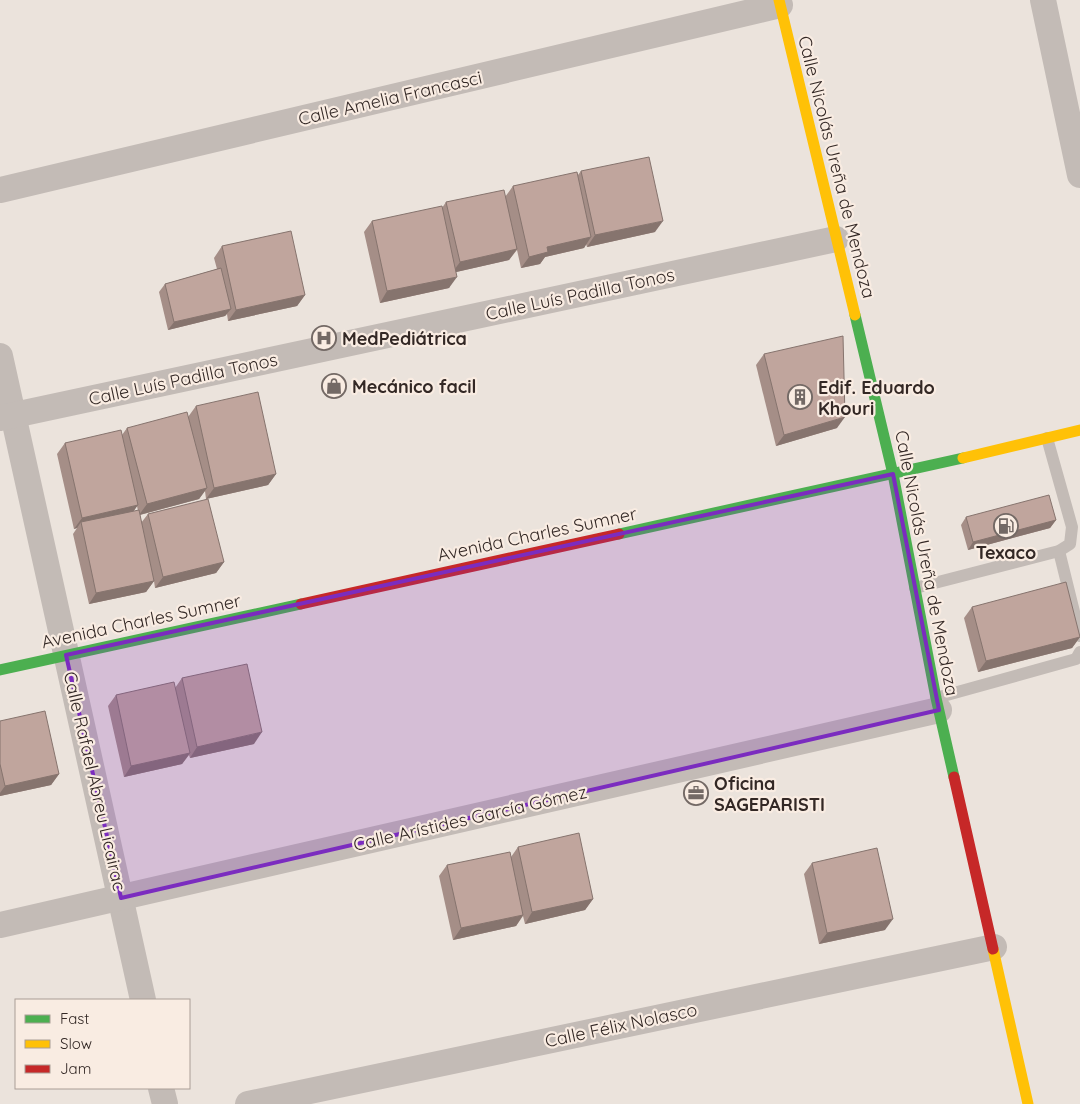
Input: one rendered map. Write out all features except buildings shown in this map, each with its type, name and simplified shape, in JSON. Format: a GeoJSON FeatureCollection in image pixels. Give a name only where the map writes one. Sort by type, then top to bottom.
{"type":"FeatureCollection","features":[{"type":"Feature","properties":{"kind":"street"},"geometry":{"type":"LineString","coordinates":[[1043,0],[1080,175]]}},
{"type":"Feature","properties":{"kind":"street","name":"Calle Amelia Francasci"},"geometry":{"type":"LineString","coordinates":[[0,190],[780,2]]}},
{"type":"Feature","properties":{"kind":"street","name":"Calle Nicolás Ureña de Mendoza"},"geometry":{"type":"LineString","coordinates":[[780,2],[894,474],[938,704],[1028,1104]]}},
{"type":"Feature","properties":{"kind":"street","name":"Calle Luís Padilla Tonos"},"geometry":{"type":"LineString","coordinates":[[6,416],[836,239]]}},
{"type":"Feature","properties":{"kind":"street","name":"Calle Rafael Abreu Licairac"},"geometry":{"type":"LineString","coordinates":[[0,356],[6,416],[66,655],[143,999]]}},
{"type":"Feature","properties":{"kind":"street","name":"Avenida Charles Sumner"},"geometry":{"type":"LineString","coordinates":[[0,670],[894,474],[1080,430]]}},
{"type":"Feature","properties":{"kind":"street","name":"Calle Arístides García Gómez"},"geometry":{"type":"LineString","coordinates":[[0,925],[938,704]]}},
{"type":"Feature","properties":{"kind":"street","name":"Calle Félix Nolasco"},"geometry":{"type":"LineString","coordinates":[[248,1104],[994,947]]}},
{"type":"Feature","properties":{"kind":"street"},"geometry":{"type":"LineString","coordinates":[[161,1089],[165,1104]]}},
{"type":"Feature","properties":{"kind":"lane"},"geometry":{"type":"LineString","coordinates":[[915,588],[1059,552],[1070,544],[1072,527],[1046,438]]}},
{"type":"Feature","properties":{"kind":"lane"},"geometry":{"type":"LineString","coordinates":[[1059,552],[1080,636]]}},
{"type":"Feature","properties":{"kind":"lane"},"geometry":{"type":"LineString","coordinates":[[938,704],[1076,659],[1080,652]]}},
{"type":"Feature","properties":{"kind":"highlighted area"},"geometry":{"type":"Polygon","coordinates":[[[893,474],[939,710],[121,898],[66,655],[893,474]]]}},
{"type":"Feature","properties":{"kind":"traffic: fast"},"geometry":{"type":"LineString","coordinates":[[855,315],[893,474],[936,698],[954,777]]}},
{"type":"Feature","properties":{"kind":"traffic: fast"},"geometry":{"type":"LineString","coordinates":[[619,534],[963,458]]}},
{"type":"Feature","properties":{"kind":"traffic: fast"},"geometry":{"type":"LineString","coordinates":[[0,670],[301,604]]}},
{"type":"Feature","properties":{"kind":"traffic: slow"},"geometry":{"type":"LineString","coordinates":[[779,0],[855,315]]}},
{"type":"Feature","properties":{"kind":"traffic: slow"},"geometry":{"type":"LineString","coordinates":[[963,458],[1080,430]]}},
{"type":"Feature","properties":{"kind":"traffic: slow"},"geometry":{"type":"LineString","coordinates":[[993,949],[1028,1104]]}},
{"type":"Feature","properties":{"kind":"traffic: jam"},"geometry":{"type":"LineString","coordinates":[[301,604],[619,534]]}},
{"type":"Feature","properties":{"kind":"traffic: jam"},"geometry":{"type":"LineString","coordinates":[[954,777],[993,949]]}},
{"type":"Feature","properties":{"kind":"place","name":"MedPediátrica"},"geometry":{"type":"Point","coordinates":[324,338]}},
{"type":"Feature","properties":{"kind":"place","name":"Mecánico facil"},"geometry":{"type":"Point","coordinates":[334,386]}},
{"type":"Feature","properties":{"kind":"place","name":"Edif. Eduardo Khouri"},"geometry":{"type":"Point","coordinates":[800,397]}},
{"type":"Feature","properties":{"kind":"place","name":"Texaco"},"geometry":{"type":"Point","coordinates":[1006,526]}},
{"type":"Feature","properties":{"kind":"place","name":"Oficina SAGEPARISTI"},"geometry":{"type":"Point","coordinates":[696,793]}}]}
